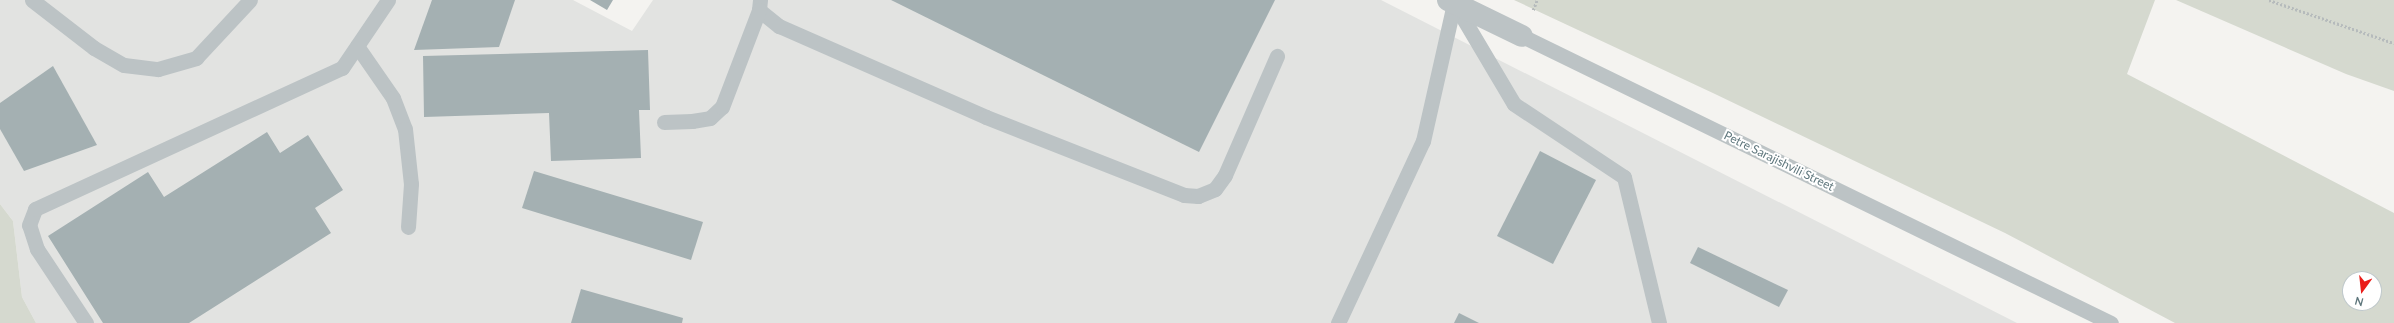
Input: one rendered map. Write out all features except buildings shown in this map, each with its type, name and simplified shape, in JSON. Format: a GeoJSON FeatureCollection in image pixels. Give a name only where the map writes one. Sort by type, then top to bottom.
{"type":"FeatureCollection","features":[{"type":"Feature","properties":{"kind":"street","name":"Petre Sarajishvili Street"},"geometry":{"type":"LineString","coordinates":[[1451,2],[1522,36]]}},
{"type":"Feature","properties":{"kind":"lane"},"geometry":{"type":"LineString","coordinates":[[32,0],[94,48],[124,65],[158,69],[196,58],[250,0]]}},
{"type":"Feature","properties":{"kind":"lane"},"geometry":{"type":"LineString","coordinates":[[86,323],[37,249],[29,225],[35,209],[342,68],[388,0]]}},
{"type":"Feature","properties":{"kind":"lane"},"geometry":{"type":"LineString","coordinates":[[1338,323],[1423,141],[1451,2]]}},
{"type":"Feature","properties":{"kind":"lane"},"geometry":{"type":"LineString","coordinates":[[1451,2],[1514,104],[1624,177],[1659,323]]}},
{"type":"Feature","properties":{"kind":"lane"},"geometry":{"type":"LineString","coordinates":[[664,122],[692,121],[710,118],[722,107],[759,5],[779,26],[979,114],[1184,195],[1198,196],[1214,189],[1225,175],[1277,56]]}},
{"type":"Feature","properties":{"kind":"lane","name":"Petre Sarajishvili Street"},"geometry":{"type":"LineString","coordinates":[[1522,36],[2111,323]]}},
{"type":"Feature","properties":{"kind":"lane"},"geometry":{"type":"LineString","coordinates":[[357,46],[393,98],[405,128],[411,184],[408,227]]}},
{"type":"Feature","properties":{"kind":"path"},"geometry":{"type":"LineString","coordinates":[[2269,0],[2394,43]]}},
{"type":"Feature","properties":{"kind":"shaded area"},"geometry":{"type":"Polygon","coordinates":[[[0,0],[573,0],[632,31],[653,0],[1381,0],[2017,323],[36,323],[22,297],[13,221],[0,204],[0,0]]]}},
{"type":"Feature","properties":{"kind":"shaded area"},"geometry":{"type":"Polygon","coordinates":[[[1514,0],[2155,0],[2127,74],[2394,213],[2394,323],[2175,323],[2005,233],[1715,94],[1514,0]]]}},
{"type":"Feature","properties":{"kind":"shaded area"},"geometry":{"type":"Polygon","coordinates":[[[2176,0],[2394,0],[2394,91],[2346,74],[2176,0]]]}},
{"type":"Feature","properties":{"kind":"shaded area"},"geometry":{"type":"Polygon","coordinates":[[[0,204],[13,221],[22,297],[36,323],[0,323],[0,204]]]}}]}
